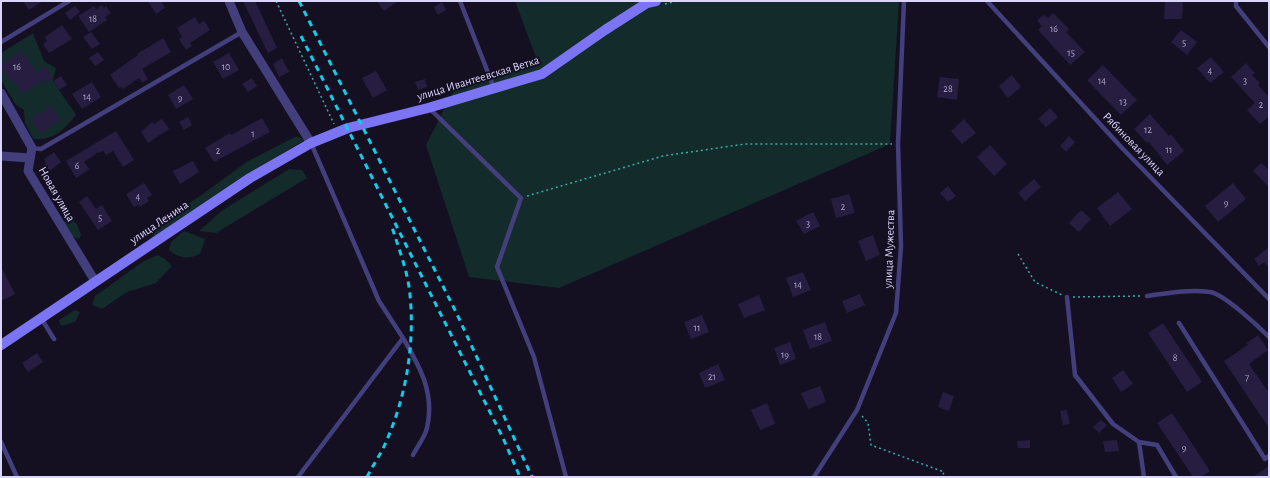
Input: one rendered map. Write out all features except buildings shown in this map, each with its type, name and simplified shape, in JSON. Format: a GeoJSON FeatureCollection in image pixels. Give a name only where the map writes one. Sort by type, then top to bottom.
{"type":"FeatureCollection","features":[{"type":"Feature","properties":{"kind":"main road","name":"улица Ивантеевская Ветка"},"geometry":{"type":"LineString","coordinates":[[338,132],[428,108],[542,74],[604,30],[647,3],[656,1]]}},
{"type":"Feature","properties":{"kind":"main road","name":"улица Ленина"},"geometry":{"type":"LineString","coordinates":[[1,344],[250,178],[311,143],[338,132]]}},
{"type":"Feature","properties":{"kind":"street"},"geometry":{"type":"LineString","coordinates":[[229,1],[242,32],[311,143]]}},
{"type":"Feature","properties":{"kind":"street"},"geometry":{"type":"LineString","coordinates":[[1,94],[32,148]]}},
{"type":"Feature","properties":{"kind":"street","name":"Новая улица"},"geometry":{"type":"LineString","coordinates":[[32,148],[28,171],[95,281]]}},
{"type":"Feature","properties":{"kind":"street"},"geometry":{"type":"LineString","coordinates":[[1,156],[30,158]]}},
{"type":"Feature","properties":{"kind":"lane"},"geometry":{"type":"LineString","coordinates":[[1,42],[69,1]]}},
{"type":"Feature","properties":{"kind":"lane"},"geometry":{"type":"LineString","coordinates":[[460,1],[494,88]]}},
{"type":"Feature","properties":{"kind":"lane","name":"улица Мужества"},"geometry":{"type":"LineString","coordinates":[[814,477],[857,410],[896,313],[901,240],[898,144],[904,1]]}},
{"type":"Feature","properties":{"kind":"lane","name":"Рябиновая улица"},"geometry":{"type":"LineString","coordinates":[[987,1],[1123,149],[1269,300]]}},
{"type":"Feature","properties":{"kind":"lane"},"geometry":{"type":"LineString","coordinates":[[1236,1],[1236,6],[1269,47]]}},
{"type":"Feature","properties":{"kind":"lane"},"geometry":{"type":"LineString","coordinates":[[32,148],[41,149],[242,32]]}},
{"type":"Feature","properties":{"kind":"lane"},"geometry":{"type":"LineString","coordinates":[[428,108],[521,198],[497,267],[534,357],[566,477]]}},
{"type":"Feature","properties":{"kind":"lane"},"geometry":{"type":"LineString","coordinates":[[311,143],[379,301],[418,363],[430,400],[427,429],[413,455]]}},
{"type":"Feature","properties":{"kind":"lane"},"geometry":{"type":"LineString","coordinates":[[1148,296],[1179,292],[1211,292],[1248,316],[1269,337]]}},
{"type":"Feature","properties":{"kind":"lane"},"geometry":{"type":"LineString","coordinates":[[1067,297],[1075,374],[1113,424],[1139,442],[1157,445],[1176,477]]}},
{"type":"Feature","properties":{"kind":"lane"},"geometry":{"type":"LineString","coordinates":[[41,318],[54,339]]}},
{"type":"Feature","properties":{"kind":"lane"},"geometry":{"type":"LineString","coordinates":[[1179,323],[1265,459],[1269,456]]}},
{"type":"Feature","properties":{"kind":"lane"},"geometry":{"type":"LineString","coordinates":[[298,477],[403,338]]}},
{"type":"Feature","properties":{"kind":"lane"},"geometry":{"type":"LineString","coordinates":[[1,442],[17,477]]}},
{"type":"Feature","properties":{"kind":"lane"},"geometry":{"type":"LineString","coordinates":[[1139,442],[1144,477]]}},
{"type":"Feature","properties":{"kind":"path"},"geometry":{"type":"LineString","coordinates":[[276,1],[338,132]]}},
{"type":"Feature","properties":{"kind":"path"},"geometry":{"type":"LineString","coordinates":[[521,198],[663,156],[745,144],[898,144]]}},
{"type":"Feature","properties":{"kind":"path"},"geometry":{"type":"LineString","coordinates":[[1018,254],[1035,282],[1067,297],[1148,296]]}},
{"type":"Feature","properties":{"kind":"path"},"geometry":{"type":"LineString","coordinates":[[857,410],[868,423],[872,445],[944,472],[942,477]]}},
{"type":"Feature","properties":{"kind":"green space"},"geometry":{"type":"Polygon","coordinates":[[[515,1],[899,1],[890,144],[559,288],[469,277],[426,145],[455,88],[537,60],[515,1]]]}},
{"type":"Feature","properties":{"kind":"green space"},"geometry":{"type":"Polygon","coordinates":[[[33,33],[44,61],[56,68],[53,81],[76,115],[67,126],[58,133],[47,138],[40,139],[33,139],[25,122],[24,110],[16,105],[1,80],[1,53],[33,33]]]}},
{"type":"Feature","properties":{"kind":"green space"},"geometry":{"type":"Polygon","coordinates":[[[297,136],[304,140],[260,167],[157,238],[146,232],[200,196],[248,161],[297,136]]]}},
{"type":"Feature","properties":{"kind":"green space"},"geometry":{"type":"Polygon","coordinates":[[[289,169],[302,170],[307,178],[216,233],[199,231],[223,210],[289,169]]]}},
{"type":"Feature","properties":{"kind":"green space"},"geometry":{"type":"Polygon","coordinates":[[[68,216],[77,224],[81,235],[79,239],[71,236],[64,222],[68,216]]]}},
{"type":"Feature","properties":{"kind":"green space"},"geometry":{"type":"Polygon","coordinates":[[[184,231],[205,239],[200,254],[192,257],[180,257],[169,250],[171,242],[184,231]]]}},
{"type":"Feature","properties":{"kind":"green space"},"geometry":{"type":"Polygon","coordinates":[[[158,255],[172,266],[156,283],[127,292],[102,309],[92,305],[95,296],[144,261],[158,255]]]}},
{"type":"Feature","properties":{"kind":"green space"},"geometry":{"type":"Polygon","coordinates":[[[75,310],[80,312],[75,322],[61,326],[59,320],[75,310]]]}},
{"type":"Feature","properties":{"kind":"railway"},"geometry":{"type":"LineString","coordinates":[[299,1],[456,312],[532,477]]}},
{"type":"Feature","properties":{"kind":"railway"},"geometry":{"type":"LineString","coordinates":[[301,36],[503,438],[520,477]]}},
{"type":"Feature","properties":{"kind":"railway"},"geometry":{"type":"LineString","coordinates":[[367,477],[384,446],[393,425],[404,389],[410,351],[411,314],[409,286],[391,224]]}}]}
